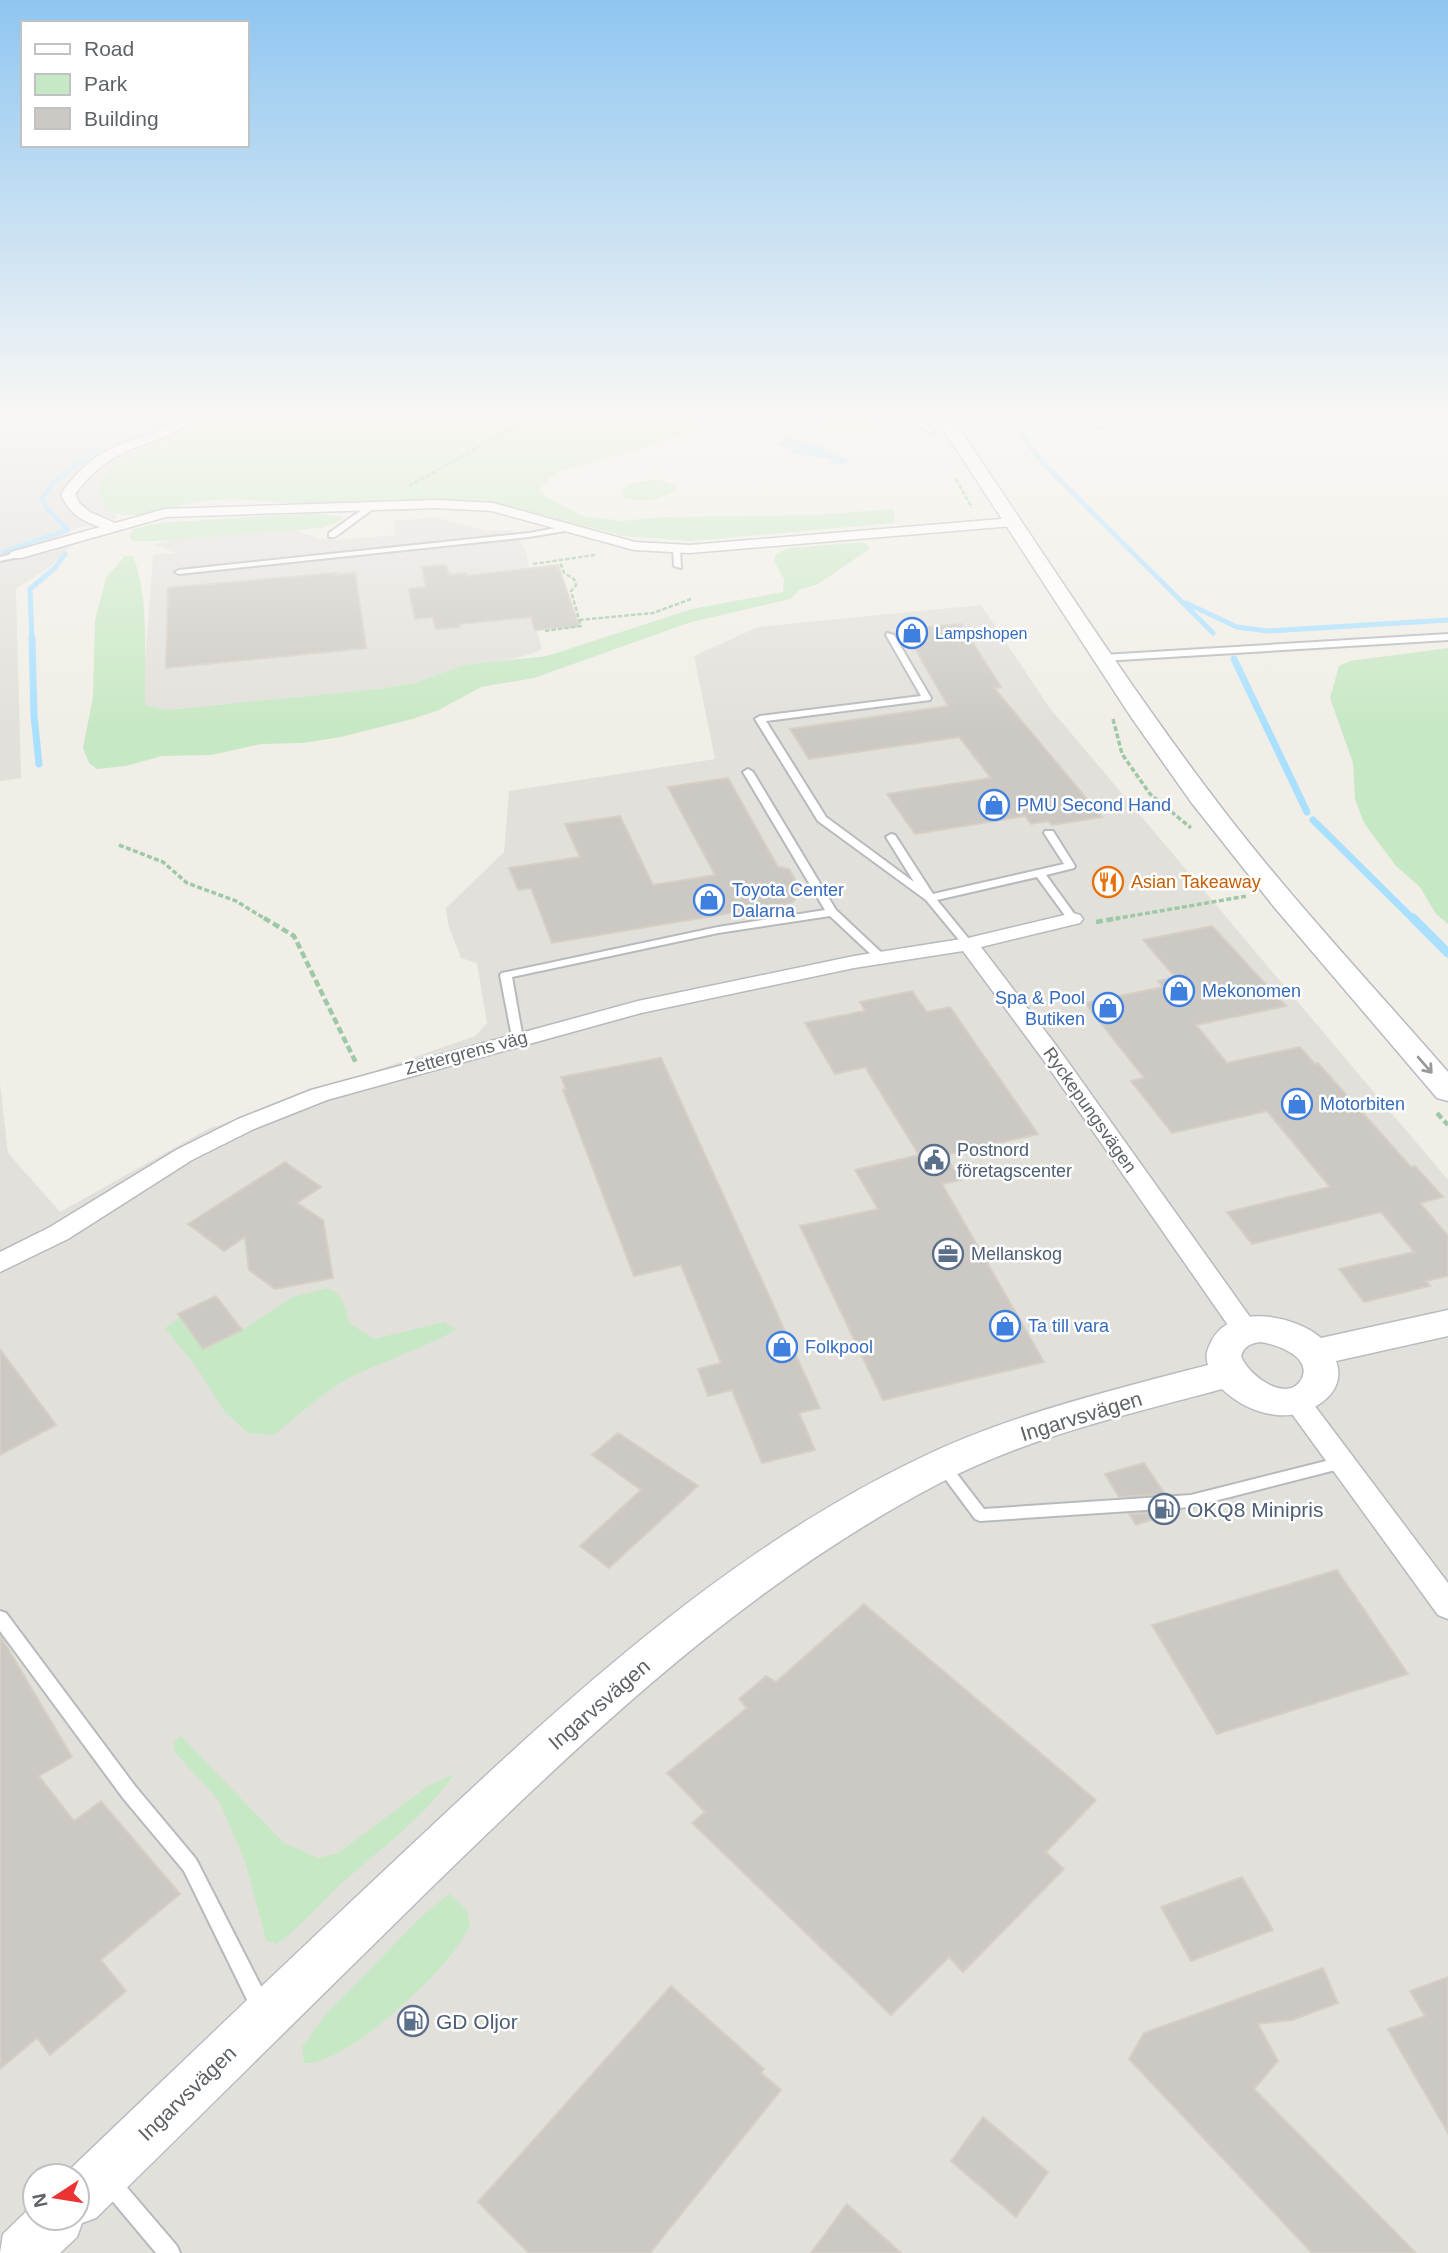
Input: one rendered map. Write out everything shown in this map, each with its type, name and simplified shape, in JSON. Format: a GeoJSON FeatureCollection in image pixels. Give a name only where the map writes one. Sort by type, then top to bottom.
{"type":"FeatureCollection","features":[{"type":"Feature","properties":{"kind":"main road"},"geometry":{"type":"LineString","coordinates":[[1013,522],[1200,797],[1285,902],[1448,1091]]}},
{"type":"Feature","properties":{"kind":"main road"},"geometry":{"type":"LineString","coordinates":[[1285,902],[1448,1058]]}},
{"type":"Feature","properties":{"kind":"main road"},"geometry":{"type":"LineString","coordinates":[[1314,1353],[1448,1323]]}},
{"type":"Feature","properties":{"kind":"main road"},"geometry":{"type":"LineString","coordinates":[[1268,1329],[1291,1335],[1314,1353],[1321,1370],[1318,1385],[1305,1396],[1281,1401],[1251,1393],[1228,1374],[1223,1356],[1230,1340],[1246,1331],[1268,1329]]}},
{"type":"Feature","properties":{"kind":"main road","name":"Ingarvsvägen"},"geometry":{"type":"LineString","coordinates":[[91,2186],[488,1802],[617,1686],[677,1637],[776,1564],[864,1506],[942,1465],[1040,1426],[1228,1374]]}},
{"type":"Feature","properties":{"kind":"main road"},"geometry":{"type":"LineString","coordinates":[[22,2253],[44,2232]]}},
{"type":"Feature","properties":{"kind":"street"},"geometry":{"type":"LineString","coordinates":[[94,520],[111,526]]}},
{"type":"Feature","properties":{"kind":"street"},"geometry":{"type":"LineString","coordinates":[[16,555],[135,520]]}},
{"type":"Feature","properties":{"kind":"street"},"geometry":{"type":"LineString","coordinates":[[540,520],[634,546],[676,549],[1013,522]]}},
{"type":"Feature","properties":{"kind":"street"},"geometry":{"type":"LineString","coordinates":[[968,944],[1073,919]]}},
{"type":"Feature","properties":{"kind":"street","name":"Zettergrens väg"},"geometry":{"type":"LineString","coordinates":[[0,1263],[59,1233],[184,1155],[319,1094],[700,992],[968,944]]}},
{"type":"Feature","properties":{"kind":"street","name":"Ryckepungsvägen"},"geometry":{"type":"LineString","coordinates":[[968,944],[1050,1053],[1246,1331]]}},
{"type":"Feature","properties":{"kind":"street"},"geometry":{"type":"LineString","coordinates":[[1296,1399],[1448,1606]]}},
{"type":"Feature","properties":{"kind":"lane"},"geometry":{"type":"LineString","coordinates":[[332,535],[353,520]]}},
{"type":"Feature","properties":{"kind":"lane"},"geometry":{"type":"LineString","coordinates":[[179,572],[529,535],[568,528]]}},
{"type":"Feature","properties":{"kind":"lane"},"geometry":{"type":"LineString","coordinates":[[676,549],[678,566]]}},
{"type":"Feature","properties":{"kind":"lane"},"geometry":{"type":"LineString","coordinates":[[0,559],[16,555]]}},
{"type":"Feature","properties":{"kind":"lane"},"geometry":{"type":"LineString","coordinates":[[890,635],[926,698],[760,719],[822,819],[930,898],[1070,866],[1049,833]]}},
{"type":"Feature","properties":{"kind":"lane"},"geometry":{"type":"LineString","coordinates":[[1104,658],[1448,637]]}},
{"type":"Feature","properties":{"kind":"lane"},"geometry":{"type":"LineString","coordinates":[[748,772],[832,912],[881,958]]}},
{"type":"Feature","properties":{"kind":"lane"},"geometry":{"type":"LineString","coordinates":[[891,837],[930,898],[968,944]]}},
{"type":"Feature","properties":{"kind":"lane"},"geometry":{"type":"LineString","coordinates":[[1039,873],[1073,919]]}},
{"type":"Feature","properties":{"kind":"lane"},"geometry":{"type":"LineString","coordinates":[[517,1039],[506,975],[718,930],[832,912]]}},
{"type":"Feature","properties":{"kind":"lane"},"geometry":{"type":"LineString","coordinates":[[942,1465],[980,1515],[1191,1502],[1342,1463]]}},
{"type":"Feature","properties":{"kind":"lane"},"geometry":{"type":"LineString","coordinates":[[0,1618],[129,1792],[190,1865],[266,2017]]}},
{"type":"Feature","properties":{"kind":"lane"},"geometry":{"type":"LineString","coordinates":[[91,2188],[170,2253]]}},
{"type":"Feature","properties":{"kind":"path"},"geometry":{"type":"LineString","coordinates":[[533,564],[602,554]]}},
{"type":"Feature","properties":{"kind":"path"},"geometry":{"type":"LineString","coordinates":[[545,631],[581,626],[571,592],[576,585],[574,579],[564,573],[560,562]]}},
{"type":"Feature","properties":{"kind":"path"},"geometry":{"type":"LineString","coordinates":[[579,620],[617,620],[638,612],[663,610],[691,599]]}},
{"type":"Feature","properties":{"kind":"path"},"geometry":{"type":"LineString","coordinates":[[120,845],[163,862],[187,883],[236,901],[294,936],[364,1081]]}},
{"type":"Feature","properties":{"kind":"path"},"geometry":{"type":"LineString","coordinates":[[1073,919],[1102,923],[1247,896]]}},
{"type":"Feature","properties":{"kind":"shaded area"},"geometry":{"type":"Polygon","coordinates":[[[0,520],[112,520],[61,532],[73,543],[51,566],[16,589],[21,778],[0,781],[0,520]]]}},
{"type":"Feature","properties":{"kind":"shaded area"},"geometry":{"type":"Polygon","coordinates":[[[447,520],[487,531],[512,530],[526,550],[529,568],[558,565],[579,626],[537,630],[542,649],[531,654],[501,662],[464,665],[415,683],[167,710],[145,706],[143,693],[153,555],[176,553],[154,545],[167,539],[291,529],[317,538],[339,540],[396,535],[394,521],[447,520]]]}},
{"type":"Feature","properties":{"kind":"shaded area"},"geometry":{"type":"Polygon","coordinates":[[[981,605],[1049,707],[1448,1180],[1448,2253],[0,2253],[0,1083],[8,1153],[60,1212],[208,1129],[475,1036],[487,1023],[477,963],[461,958],[448,924],[446,908],[504,852],[509,791],[715,759],[694,656],[758,627],[981,605]]]}},
{"type":"Feature","properties":{"kind":"green space"},"geometry":{"type":"Polygon","coordinates":[[[203,520],[342,520],[321,528],[152,541],[133,541],[129,536],[133,529],[158,523],[203,520]]]}},
{"type":"Feature","properties":{"kind":"green space"},"geometry":{"type":"Polygon","coordinates":[[[562,520],[894,520],[894,523],[691,541],[624,536],[562,520]]]}},
{"type":"Feature","properties":{"kind":"green space"},"geometry":{"type":"Polygon","coordinates":[[[865,543],[871,548],[818,584],[799,590],[790,599],[688,623],[534,678],[481,687],[439,710],[412,719],[341,737],[303,743],[261,744],[212,755],[162,756],[126,766],[97,769],[89,763],[83,748],[93,697],[95,620],[106,578],[125,556],[133,556],[142,591],[145,705],[167,710],[377,689],[414,683],[464,665],[547,656],[692,609],[783,592],[784,579],[774,561],[776,554],[788,548],[865,543]]]}},
{"type":"Feature","properties":{"kind":"green space"},"geometry":{"type":"Polygon","coordinates":[[[1448,648],[1448,924],[1436,914],[1420,887],[1396,866],[1364,823],[1355,799],[1353,763],[1330,698],[1339,666],[1350,661],[1448,648]]]}},
{"type":"Feature","properties":{"kind":"green space"},"geometry":{"type":"Polygon","coordinates":[[[327,1288],[340,1297],[349,1323],[374,1339],[444,1322],[456,1330],[335,1386],[274,1435],[248,1433],[224,1411],[197,1368],[165,1328],[180,1317],[204,1349],[242,1330],[293,1297],[327,1288]]]}},
{"type":"Feature","properties":{"kind":"green space"},"geometry":{"type":"Polygon","coordinates":[[[181,1736],[284,1843],[319,1858],[338,1853],[428,1786],[454,1774],[415,1820],[276,1944],[266,1940],[245,1861],[219,1801],[175,1752],[173,1743],[181,1736]]]}},
{"type":"Feature","properties":{"kind":"green space"},"geometry":{"type":"Polygon","coordinates":[[[449,1894],[467,1910],[470,1925],[461,1942],[444,1963],[398,2010],[371,2031],[323,2060],[304,2063],[302,2047],[326,2014],[423,1915],[449,1894]]]}},
{"type":"Feature","properties":{"kind":"building"},"geometry":{"type":"Polygon","coordinates":[[[446,565],[449,575],[466,573],[467,576],[558,565],[579,626],[535,630],[531,617],[436,629],[433,617],[415,619],[409,589],[426,587],[422,567],[446,565]]]}},
{"type":"Feature","properties":{"kind":"building"},"geometry":{"type":"Polygon","coordinates":[[[336,573],[334,575],[355,573],[366,648],[166,668],[168,588],[336,573]]]}},
{"type":"Feature","properties":{"kind":"building"},"geometry":{"type":"Polygon","coordinates":[[[961,624],[1001,687],[994,688],[1102,817],[1052,825],[1048,821],[1031,824],[1025,816],[915,834],[887,794],[991,778],[959,737],[809,759],[790,729],[948,706],[904,629],[961,624]]]}},
{"type":"Feature","properties":{"kind":"building"},"geometry":{"type":"Polygon","coordinates":[[[728,778],[778,867],[789,869],[802,892],[791,903],[552,943],[531,888],[518,890],[509,868],[580,857],[565,824],[620,816],[653,885],[715,875],[668,787],[728,778]]]}},
{"type":"Feature","properties":{"kind":"building"},"geometry":{"type":"Polygon","coordinates":[[[1212,926],[1286,1006],[1196,1025],[1227,1063],[1300,1047],[1315,1064],[1318,1063],[1411,1167],[1415,1166],[1443,1197],[1420,1203],[1448,1236],[1448,1276],[1426,1281],[1430,1286],[1364,1302],[1339,1269],[1414,1252],[1381,1212],[1252,1244],[1227,1212],[1330,1187],[1267,1111],[1172,1133],[1131,1081],[1144,1078],[1085,1003],[1163,987],[1158,981],[1175,977],[1143,940],[1212,926]]]}},
{"type":"Feature","properties":{"kind":"building"},"geometry":{"type":"Polygon","coordinates":[[[912,991],[927,1012],[950,1007],[1038,1134],[945,1155],[961,1180],[942,1184],[1044,1362],[883,1400],[800,1226],[878,1209],[855,1170],[919,1155],[865,1067],[835,1074],[805,1023],[865,1011],[860,1002],[912,991]]]}},
{"type":"Feature","properties":{"kind":"building"},"geometry":{"type":"Polygon","coordinates":[[[661,1058],[820,1408],[799,1413],[815,1450],[762,1463],[732,1390],[708,1396],[698,1369],[721,1363],[681,1265],[634,1276],[563,1090],[566,1089],[561,1077],[661,1058]]]}},
{"type":"Feature","properties":{"kind":"building"},"geometry":{"type":"Polygon","coordinates":[[[285,1162],[321,1187],[297,1203],[323,1220],[333,1278],[275,1289],[249,1270],[245,1237],[224,1251],[188,1224],[285,1162]]]}},
{"type":"Feature","properties":{"kind":"building"},"geometry":{"type":"Polygon","coordinates":[[[216,1296],[242,1330],[203,1349],[178,1314],[216,1296]]]}},
{"type":"Feature","properties":{"kind":"building"},"geometry":{"type":"Polygon","coordinates":[[[0,1349],[56,1425],[0,1455],[0,1349]]]}},
{"type":"Feature","properties":{"kind":"building"},"geometry":{"type":"Polygon","coordinates":[[[618,1433],[698,1486],[609,1568],[580,1546],[641,1490],[592,1455],[618,1433]]]}},
{"type":"Feature","properties":{"kind":"building"},"geometry":{"type":"Polygon","coordinates":[[[1144,1463],[1165,1494],[1119,1497],[1105,1474],[1144,1463]]]}},
{"type":"Feature","properties":{"kind":"building"},"geometry":{"type":"Polygon","coordinates":[[[1176,1511],[1136,1525],[1129,1514],[1176,1511]]]}},
{"type":"Feature","properties":{"kind":"building"},"geometry":{"type":"Polygon","coordinates":[[[1337,1570],[1408,1674],[1217,1734],[1152,1625],[1337,1570]]]}},
{"type":"Feature","properties":{"kind":"building"},"geometry":{"type":"Polygon","coordinates":[[[864,1604],[1096,1800],[1046,1852],[1064,1869],[963,1972],[949,1957],[891,2015],[692,1823],[705,1812],[667,1773],[747,1708],[739,1699],[766,1676],[776,1682],[864,1604]]]}},
{"type":"Feature","properties":{"kind":"building"},"geometry":{"type":"Polygon","coordinates":[[[0,1635],[72,1757],[39,1776],[74,1821],[101,1801],[180,1894],[101,1960],[126,1991],[50,2055],[37,2038],[0,2069],[0,1635]]]}},
{"type":"Feature","properties":{"kind":"building"},"geometry":{"type":"Polygon","coordinates":[[[1242,1877],[1273,1930],[1191,1961],[1161,1907],[1242,1877]]]}},
{"type":"Feature","properties":{"kind":"building"},"geometry":{"type":"Polygon","coordinates":[[[1323,1968],[1338,2003],[1292,2020],[1258,2024],[1278,2061],[1254,2089],[1416,2253],[1312,2253],[1129,2059],[1144,2033],[1323,1968]]]}},
{"type":"Feature","properties":{"kind":"building"},"geometry":{"type":"Polygon","coordinates":[[[1448,1977],[1448,2133],[1388,2029],[1425,2016],[1410,1991],[1448,1977]]]}},
{"type":"Feature","properties":{"kind":"building"},"geometry":{"type":"Polygon","coordinates":[[[671,1986],[764,2069],[761,2073],[781,2090],[650,2253],[529,2253],[478,2202],[671,1986]]]}},
{"type":"Feature","properties":{"kind":"building"},"geometry":{"type":"Polygon","coordinates":[[[983,2117],[1048,2172],[1016,2217],[951,2161],[983,2117]]]}},
{"type":"Feature","properties":{"kind":"building"},"geometry":{"type":"Polygon","coordinates":[[[847,2204],[901,2253],[811,2253],[847,2204]]]}},
{"type":"Feature","properties":{"kind":"waterway"},"geometry":{"type":"LineString","coordinates":[[3,552],[68,530],[59,520]]}},
{"type":"Feature","properties":{"kind":"waterway"},"geometry":{"type":"LineString","coordinates":[[1100,520],[1213,633]]}},
{"type":"Feature","properties":{"kind":"waterway"},"geometry":{"type":"LineString","coordinates":[[32,640],[30,589],[55,568],[65,554]]}},
{"type":"Feature","properties":{"kind":"waterway"},"geometry":{"type":"LineString","coordinates":[[1186,603],[1237,627],[1268,631],[1448,620]]}},
{"type":"Feature","properties":{"kind":"waterway"},"geometry":{"type":"LineString","coordinates":[[32,638],[34,716],[39,764]]}},
{"type":"Feature","properties":{"kind":"waterway"},"geometry":{"type":"LineString","coordinates":[[1234,659],[1307,812]]}},
{"type":"Feature","properties":{"kind":"waterway"},"geometry":{"type":"LineString","coordinates":[[1313,820],[1414,920]]}},
{"type":"Feature","properties":{"kind":"waterway"},"geometry":{"type":"LineString","coordinates":[[1413,918],[1448,953]]}},
{"type":"Feature","properties":{"kind":"place","name":"Lampshopen"},"geometry":{"type":"Point","coordinates":[912,633]}},
{"type":"Feature","properties":{"kind":"place","name":"PMU Second Hand"},"geometry":{"type":"Point","coordinates":[994,805]}},
{"type":"Feature","properties":{"kind":"place","name":"Asian Takeaway"},"geometry":{"type":"Point","coordinates":[1108,882]}},
{"type":"Feature","properties":{"kind":"place","name":"Toyota Center Dalarna"},"geometry":{"type":"Point","coordinates":[709,900]}},
{"type":"Feature","properties":{"kind":"place","name":"Mekonomen"},"geometry":{"type":"Point","coordinates":[1179,991]}},
{"type":"Feature","properties":{"kind":"place","name":"Spa & Pool Butiken"},"geometry":{"type":"Point","coordinates":[1108,1008]}},
{"type":"Feature","properties":{"kind":"place","name":"Motorbiten"},"geometry":{"type":"Point","coordinates":[1297,1104]}},
{"type":"Feature","properties":{"kind":"place","name":"Postnord företagscenter"},"geometry":{"type":"Point","coordinates":[934,1160]}},
{"type":"Feature","properties":{"kind":"place","name":"Mellanskog"},"geometry":{"type":"Point","coordinates":[948,1254]}},
{"type":"Feature","properties":{"kind":"place","name":"Ta till vara"},"geometry":{"type":"Point","coordinates":[1005,1326]}},
{"type":"Feature","properties":{"kind":"place","name":"Folkpool"},"geometry":{"type":"Point","coordinates":[782,1347]}},
{"type":"Feature","properties":{"kind":"place","name":"OKQ8 Minipris"},"geometry":{"type":"Point","coordinates":[1164,1509]}},
{"type":"Feature","properties":{"kind":"place","name":"GD Oljor"},"geometry":{"type":"Point","coordinates":[413,2021]}}]}
